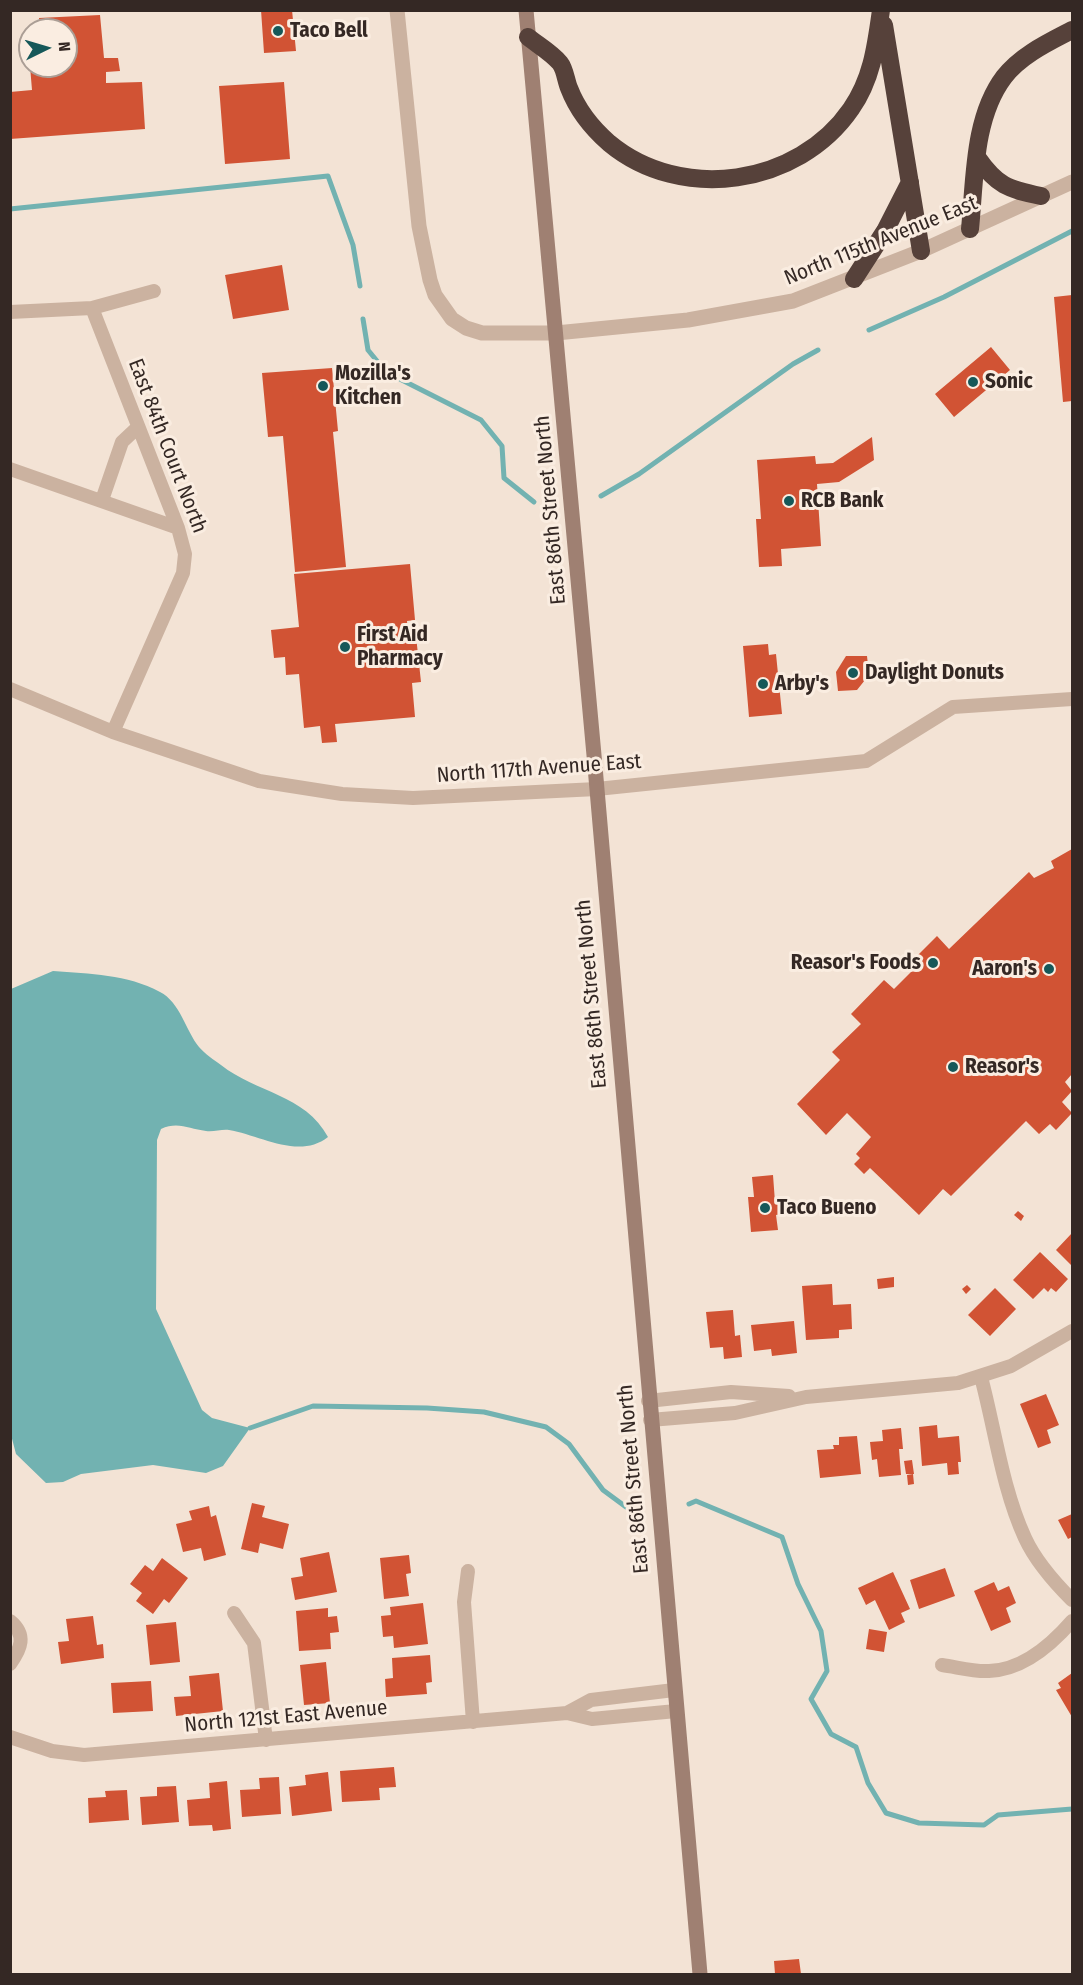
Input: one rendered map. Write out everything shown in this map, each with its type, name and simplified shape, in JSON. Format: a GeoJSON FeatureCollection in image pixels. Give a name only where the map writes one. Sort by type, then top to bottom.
{"type":"FeatureCollection","features":[{"type":"Feature","properties":{"kind":"highway"},"geometry":{"type":"LineString","coordinates":[[528,37],[561,64],[570,90],[584,115],[610,143],[653,168],[674,175],[700,179],[730,179],[752,175],[795,158],[835,129],[851,109],[873,64],[881,10]]}},
{"type":"Feature","properties":{"kind":"highway"},"geometry":{"type":"LineString","coordinates":[[881,10],[921,251]]}},
{"type":"Feature","properties":{"kind":"highway"},"geometry":{"type":"LineString","coordinates":[[970,229],[977,157],[986,112],[1005,77],[1039,47],[1072,30]]}},
{"type":"Feature","properties":{"kind":"highway"},"geometry":{"type":"LineString","coordinates":[[977,157],[992,177],[1009,190],[1041,196]]}},
{"type":"Feature","properties":{"kind":"highway"},"geometry":{"type":"LineString","coordinates":[[854,279],[885,231],[910,182]]}},
{"type":"Feature","properties":{"kind":"main road","name":"East 86th Street North"},"geometry":{"type":"LineString","coordinates":[[526,10],[597,789],[648,1401],[700,1974]]}},
{"type":"Feature","properties":{"kind":"street","name":"North 115th Avenue East"},"geometry":{"type":"LineString","coordinates":[[398,10],[424,258],[435,295],[452,319],[466,328],[482,333],[556,333],[688,320],[793,301],[921,251],[1072,182]]}},
{"type":"Feature","properties":{"kind":"street"},"geometry":{"type":"LineString","coordinates":[[10,312],[92,308],[154,291]]}},
{"type":"Feature","properties":{"kind":"street","name":"East 84th Court North"},"geometry":{"type":"LineString","coordinates":[[92,308],[178,528],[185,554],[183,573],[113,732]]}},
{"type":"Feature","properties":{"kind":"street"},"geometry":{"type":"LineString","coordinates":[[102,500],[122,442],[138,427]]}},
{"type":"Feature","properties":{"kind":"street"},"geometry":{"type":"LineString","coordinates":[[10,469],[178,528]]}},
{"type":"Feature","properties":{"kind":"street","name":"North 117th Avenue East"},"geometry":{"type":"LineString","coordinates":[[10,689],[113,732],[259,782],[342,794],[413,798],[597,789],[867,761],[953,707],[1072,699]]}},
{"type":"Feature","properties":{"kind":"street"},"geometry":{"type":"LineString","coordinates":[[650,1420],[735,1413],[806,1397],[958,1383],[1011,1366],[1072,1331]]}},
{"type":"Feature","properties":{"kind":"street"},"geometry":{"type":"LineString","coordinates":[[981,1377],[1013,1507],[1025,1538],[1056,1584],[1072,1600]]}},
{"type":"Feature","properties":{"kind":"street"},"geometry":{"type":"LineString","coordinates":[[648,1401],[731,1392],[806,1397]]}},
{"type":"Feature","properties":{"kind":"street"},"geometry":{"type":"LineString","coordinates":[[468,1571],[464,1602],[474,1722]]}},
{"type":"Feature","properties":{"kind":"street"},"geometry":{"type":"LineString","coordinates":[[234,1613],[254,1643],[266,1740]]}},
{"type":"Feature","properties":{"kind":"street"},"geometry":{"type":"LineString","coordinates":[[10,1621],[21,1636],[21,1648],[10,1664]]}},
{"type":"Feature","properties":{"kind":"street"},"geometry":{"type":"LineString","coordinates":[[942,1665],[989,1672],[1007,1667],[1026,1660],[1047,1646],[1072,1621]]}},
{"type":"Feature","properties":{"kind":"street","name":"North 121st East Avenue"},"geometry":{"type":"LineString","coordinates":[[567,1713],[591,1700],[674,1690]]}},
{"type":"Feature","properties":{"kind":"street","name":"North 121st East Avenue"},"geometry":{"type":"LineString","coordinates":[[10,1737],[52,1751],[84,1755],[567,1713],[592,1719],[676,1711]]}},
{"type":"Feature","properties":{"kind":"water"},"geometry":{"type":"Polygon","coordinates":[[[53,971],[121,978],[160,992],[173,1003],[194,1040],[207,1054],[249,1082],[293,1103],[318,1123],[328,1137],[317,1144],[292,1146],[229,1130],[206,1131],[173,1126],[161,1129],[157,1140],[156,1309],[202,1410],[212,1418],[250,1428],[223,1466],[206,1473],[153,1465],[81,1474],[63,1482],[46,1483],[16,1454],[10,1431],[11,989],[53,971]]]}},
{"type":"Feature","properties":{"kind":"building","name":"Taco Bell"},"geometry":{"type":"Polygon","coordinates":[[[261,10],[292,10],[296,51],[264,53],[261,10]]]}},
{"type":"Feature","properties":{"kind":"building"},"geometry":{"type":"Polygon","coordinates":[[[100,15],[104,58],[118,58],[120,71],[106,72],[106,83],[142,82],[145,129],[10,139],[10,92],[32,90],[31,78],[78,78],[78,18],[39,18],[100,15]]]}},
{"type":"Feature","properties":{"kind":"building"},"geometry":{"type":"Polygon","coordinates":[[[284,82],[290,159],[225,164],[219,86],[284,82]]]}},
{"type":"Feature","properties":{"kind":"building"},"geometry":{"type":"Polygon","coordinates":[[[282,265],[289,310],[233,319],[225,275],[282,265]]]}},
{"type":"Feature","properties":{"kind":"building"},"geometry":{"type":"Polygon","coordinates":[[[1072,295],[1072,401],[1063,402],[1054,297],[1072,295]]]}},
{"type":"Feature","properties":{"kind":"building","name":"Sonic"},"geometry":{"type":"Polygon","coordinates":[[[991,347],[1010,370],[954,417],[935,394],[991,347]]]}},
{"type":"Feature","properties":{"kind":"building"},"geometry":{"type":"Polygon","coordinates":[[[332,368],[338,431],[333,432],[346,567],[295,572],[283,436],[268,437],[262,373],[332,368]]]}},
{"type":"Feature","properties":{"kind":"building","name":"RCB Bank"},"geometry":{"type":"Polygon","coordinates":[[[872,437],[874,460],[839,482],[817,484],[821,546],[781,549],[782,566],[759,567],[756,519],[761,519],[757,460],[815,456],[816,464],[833,463],[872,437]]]}},
{"type":"Feature","properties":{"kind":"building","name":"First Aid Pharmacy"},"geometry":{"type":"Polygon","coordinates":[[[410,564],[415,620],[407,621],[408,636],[416,636],[421,682],[412,683],[415,717],[335,724],[337,742],[322,743],[320,726],[304,728],[299,674],[286,675],[285,657],[274,658],[271,630],[299,627],[294,574],[410,564]]]}},
{"type":"Feature","properties":{"kind":"building","name":"Arby's"},"geometry":{"type":"Polygon","coordinates":[[[768,644],[769,655],[776,654],[782,714],[749,717],[743,646],[768,644]]]}},
{"type":"Feature","properties":{"kind":"building","name":"Daylight Donuts"},"geometry":{"type":"Polygon","coordinates":[[[846,656],[867,656],[869,675],[857,690],[838,691],[836,672],[846,656]]]}},
{"type":"Feature","properties":{"kind":"building","name":"Reasor's"},"geometry":{"type":"Polygon","coordinates":[[[1072,849],[1072,1074],[1065,1082],[1072,1091],[1062,1102],[1072,1113],[1056,1130],[1050,1124],[1039,1134],[1026,1121],[951,1196],[943,1189],[919,1215],[870,1168],[864,1174],[854,1164],[860,1158],[856,1154],[871,1137],[847,1113],[826,1135],[797,1104],[840,1060],[832,1052],[861,1024],[851,1014],[884,980],[894,989],[917,966],[918,955],[937,936],[949,949],[1029,872],[1034,878],[1054,868],[1051,861],[1072,849]]]}},
{"type":"Feature","properties":{"kind":"building","name":"Taco Bueno"},"geometry":{"type":"Polygon","coordinates":[[[773,1175],[775,1202],[780,1202],[781,1214],[776,1215],[778,1230],[751,1232],[748,1197],[754,1197],[752,1177],[773,1175]]]}},
{"type":"Feature","properties":{"kind":"building"},"geometry":{"type":"Polygon","coordinates":[[[1018,1211],[1024,1216],[1021,1221],[1014,1215],[1018,1211]]]}},
{"type":"Feature","properties":{"kind":"building"},"geometry":{"type":"Polygon","coordinates":[[[1072,1233],[1072,1266],[1056,1250],[1072,1233]]]}},
{"type":"Feature","properties":{"kind":"building"},"geometry":{"type":"Polygon","coordinates":[[[1040,1252],[1068,1279],[1056,1292],[1051,1288],[1048,1292],[1044,1288],[1033,1299],[1013,1280],[1040,1252]]]}},
{"type":"Feature","properties":{"kind":"building"},"geometry":{"type":"Polygon","coordinates":[[[894,1277],[894,1287],[878,1289],[877,1279],[894,1277]]]}},
{"type":"Feature","properties":{"kind":"building"},"geometry":{"type":"Polygon","coordinates":[[[832,1284],[833,1305],[851,1304],[852,1329],[839,1330],[839,1338],[806,1340],[802,1286],[832,1284]]]}},
{"type":"Feature","properties":{"kind":"building"},"geometry":{"type":"Polygon","coordinates":[[[967,1285],[971,1289],[966,1294],[962,1289],[967,1285]]]}},
{"type":"Feature","properties":{"kind":"building"},"geometry":{"type":"Polygon","coordinates":[[[995,1288],[1016,1309],[990,1336],[968,1315],[995,1288]]]}},
{"type":"Feature","properties":{"kind":"building"},"geometry":{"type":"Polygon","coordinates":[[[733,1310],[735,1336],[740,1335],[742,1357],[724,1359],[723,1347],[710,1348],[706,1312],[733,1310]]]}},
{"type":"Feature","properties":{"kind":"building"},"geometry":{"type":"Polygon","coordinates":[[[794,1321],[797,1353],[772,1356],[771,1349],[754,1351],[751,1325],[794,1321]]]}},
{"type":"Feature","properties":{"kind":"building"},"geometry":{"type":"Polygon","coordinates":[[[1046,1394],[1059,1425],[1047,1430],[1051,1443],[1038,1448],[1020,1404],[1046,1394]]]}},
{"type":"Feature","properties":{"kind":"building"},"geometry":{"type":"Polygon","coordinates":[[[937,1425],[938,1438],[959,1436],[961,1462],[958,1462],[959,1474],[948,1475],[947,1463],[922,1466],[919,1427],[937,1425]]]}},
{"type":"Feature","properties":{"kind":"building"},"geometry":{"type":"Polygon","coordinates":[[[901,1428],[903,1449],[899,1449],[901,1475],[879,1477],[877,1459],[872,1460],[870,1442],[883,1441],[882,1430],[901,1428]]]}},
{"type":"Feature","properties":{"kind":"building"},"geometry":{"type":"Polygon","coordinates":[[[857,1436],[861,1474],[820,1478],[817,1450],[834,1449],[833,1445],[839,1445],[839,1437],[857,1436]]]}},
{"type":"Feature","properties":{"kind":"building"},"geometry":{"type":"Polygon","coordinates":[[[912,1460],[914,1474],[906,1474],[904,1461],[912,1460]]]}},
{"type":"Feature","properties":{"kind":"building"},"geometry":{"type":"Polygon","coordinates":[[[913,1474],[914,1484],[908,1485],[907,1475],[913,1474]]]}},
{"type":"Feature","properties":{"kind":"building"},"geometry":{"type":"Polygon","coordinates":[[[252,1503],[265,1506],[262,1517],[289,1524],[283,1549],[260,1543],[258,1553],[241,1549],[252,1503]]]}},
{"type":"Feature","properties":{"kind":"building"},"geometry":{"type":"Polygon","coordinates":[[[209,1506],[211,1517],[216,1515],[226,1555],[204,1561],[201,1548],[183,1552],[176,1524],[192,1520],[189,1511],[209,1506]]]}},
{"type":"Feature","properties":{"kind":"building"},"geometry":{"type":"Polygon","coordinates":[[[1072,1514],[1072,1537],[1068,1539],[1058,1520],[1072,1514]]]}},
{"type":"Feature","properties":{"kind":"building"},"geometry":{"type":"Polygon","coordinates":[[[329,1552],[337,1592],[295,1600],[291,1578],[303,1576],[300,1558],[329,1552]]]}},
{"type":"Feature","properties":{"kind":"building"},"geometry":{"type":"Polygon","coordinates":[[[409,1555],[411,1573],[406,1574],[409,1596],[384,1599],[380,1558],[409,1555]]]}},
{"type":"Feature","properties":{"kind":"building"},"geometry":{"type":"Polygon","coordinates":[[[162,1558],[188,1578],[169,1603],[164,1599],[153,1614],[136,1601],[142,1593],[130,1584],[145,1565],[153,1571],[162,1558]]]}},
{"type":"Feature","properties":{"kind":"building"},"geometry":{"type":"Polygon","coordinates":[[[945,1568],[955,1596],[919,1609],[910,1580],[945,1568]]]}},
{"type":"Feature","properties":{"kind":"building"},"geometry":{"type":"Polygon","coordinates":[[[893,1572],[910,1609],[901,1613],[905,1622],[889,1630],[875,1600],[866,1605],[858,1588],[893,1572]]]}},
{"type":"Feature","properties":{"kind":"building"},"geometry":{"type":"Polygon","coordinates":[[[994,1582],[998,1591],[1009,1586],[1016,1603],[1006,1608],[1011,1622],[991,1631],[974,1591],[994,1582]]]}},
{"type":"Feature","properties":{"kind":"building"},"geometry":{"type":"Polygon","coordinates":[[[423,1603],[428,1644],[394,1648],[393,1636],[383,1637],[381,1616],[391,1615],[390,1607],[423,1603]]]}},
{"type":"Feature","properties":{"kind":"building"},"geometry":{"type":"Polygon","coordinates":[[[328,1608],[328,1617],[337,1616],[339,1632],[330,1633],[331,1649],[299,1651],[296,1611],[328,1608]]]}},
{"type":"Feature","properties":{"kind":"building"},"geometry":{"type":"Polygon","coordinates":[[[93,1616],[97,1645],[103,1644],[104,1658],[61,1664],[58,1642],[69,1641],[66,1619],[93,1616]]]}},
{"type":"Feature","properties":{"kind":"building"},"geometry":{"type":"Polygon","coordinates":[[[176,1622],[180,1662],[150,1665],[146,1625],[176,1622]]]}},
{"type":"Feature","properties":{"kind":"building"},"geometry":{"type":"Polygon","coordinates":[[[869,1629],[887,1632],[884,1652],[866,1649],[869,1629]]]}},
{"type":"Feature","properties":{"kind":"building"},"geometry":{"type":"Polygon","coordinates":[[[430,1655],[432,1682],[426,1683],[427,1694],[386,1697],[385,1679],[393,1678],[392,1658],[430,1655]]]}},
{"type":"Feature","properties":{"kind":"building"},"geometry":{"type":"Polygon","coordinates":[[[326,1662],[330,1703],[304,1705],[300,1665],[326,1662]]]}},
{"type":"Feature","properties":{"kind":"building"},"geometry":{"type":"Polygon","coordinates":[[[219,1673],[223,1711],[176,1716],[174,1697],[191,1696],[189,1676],[219,1673]]]}},
{"type":"Feature","properties":{"kind":"building"},"geometry":{"type":"Polygon","coordinates":[[[1072,1673],[1072,1717],[1056,1690],[1061,1688],[1058,1683],[1072,1673]]]}},
{"type":"Feature","properties":{"kind":"building"},"geometry":{"type":"Polygon","coordinates":[[[151,1681],[153,1711],[113,1713],[111,1683],[151,1681]]]}},
{"type":"Feature","properties":{"kind":"building"},"geometry":{"type":"Polygon","coordinates":[[[394,1767],[396,1787],[379,1788],[380,1800],[342,1802],[340,1771],[394,1767]]]}},
{"type":"Feature","properties":{"kind":"building"},"geometry":{"type":"Polygon","coordinates":[[[328,1772],[332,1811],[292,1816],[289,1787],[306,1785],[305,1775],[328,1772]]]}},
{"type":"Feature","properties":{"kind":"building"},"geometry":{"type":"Polygon","coordinates":[[[279,1777],[281,1814],[242,1817],[240,1790],[260,1789],[259,1778],[279,1777]]]}},
{"type":"Feature","properties":{"kind":"building"},"geometry":{"type":"Polygon","coordinates":[[[227,1781],[231,1829],[213,1831],[212,1825],[189,1826],[187,1800],[210,1798],[209,1783],[227,1781]]]}},
{"type":"Feature","properties":{"kind":"building"},"geometry":{"type":"Polygon","coordinates":[[[176,1786],[179,1822],[142,1825],[140,1797],[157,1796],[157,1787],[176,1786]]]}},
{"type":"Feature","properties":{"kind":"building"},"geometry":{"type":"Polygon","coordinates":[[[127,1790],[129,1820],[89,1823],[88,1798],[106,1797],[105,1791],[127,1790]]]}},
{"type":"Feature","properties":{"kind":"building"},"geometry":{"type":"Polygon","coordinates":[[[799,1959],[801,1974],[775,1974],[774,1961],[799,1959]]]}},
{"type":"Feature","properties":{"kind":"waterway"},"geometry":{"type":"LineString","coordinates":[[10,209],[328,176],[353,245],[360,286]]}},
{"type":"Feature","properties":{"kind":"waterway"},"geometry":{"type":"LineString","coordinates":[[869,330],[944,297],[1072,231]]}},
{"type":"Feature","properties":{"kind":"waterway"},"geometry":{"type":"LineString","coordinates":[[363,319],[368,350],[386,372],[481,420],[502,446],[504,478],[534,502]]}},
{"type":"Feature","properties":{"kind":"waterway"},"geometry":{"type":"LineString","coordinates":[[601,496],[639,474],[793,364],[818,350]]}},
{"type":"Feature","properties":{"kind":"waterway"},"geometry":{"type":"LineString","coordinates":[[250,1428],[313,1406],[427,1408],[484,1412],[546,1427],[569,1444],[603,1490],[626,1507]]}},
{"type":"Feature","properties":{"kind":"waterway"},"geometry":{"type":"LineString","coordinates":[[689,1504],[696,1501],[782,1537],[798,1584],[821,1631],[827,1671],[811,1699],[831,1734],[856,1747],[868,1783],[886,1813],[919,1823],[984,1825],[998,1815],[1072,1809]]}},
{"type":"Feature","properties":{"kind":"place","name":"Taco Bell"},"geometry":{"type":"Point","coordinates":[278,31]}},
{"type":"Feature","properties":{"kind":"place","name":"Sonic"},"geometry":{"type":"Point","coordinates":[973,382]}},
{"type":"Feature","properties":{"kind":"place","name":"Mozilla's Kitchen"},"geometry":{"type":"Point","coordinates":[323,386]}},
{"type":"Feature","properties":{"kind":"place","name":"RCB Bank"},"geometry":{"type":"Point","coordinates":[789,501]}},
{"type":"Feature","properties":{"kind":"place","name":"First Aid Pharmacy"},"geometry":{"type":"Point","coordinates":[345,647]}},
{"type":"Feature","properties":{"kind":"place","name":"Daylight Donuts"},"geometry":{"type":"Point","coordinates":[853,673]}},
{"type":"Feature","properties":{"kind":"place","name":"Arby's"},"geometry":{"type":"Point","coordinates":[763,684]}},
{"type":"Feature","properties":{"kind":"place","name":"Reasor's Foods"},"geometry":{"type":"Point","coordinates":[933,963]}},
{"type":"Feature","properties":{"kind":"place","name":"Aaron's"},"geometry":{"type":"Point","coordinates":[1049,969]}},
{"type":"Feature","properties":{"kind":"place","name":"Reasor's"},"geometry":{"type":"Point","coordinates":[953,1067]}},
{"type":"Feature","properties":{"kind":"place","name":"Taco Bueno"},"geometry":{"type":"Point","coordinates":[765,1208]}}]}
